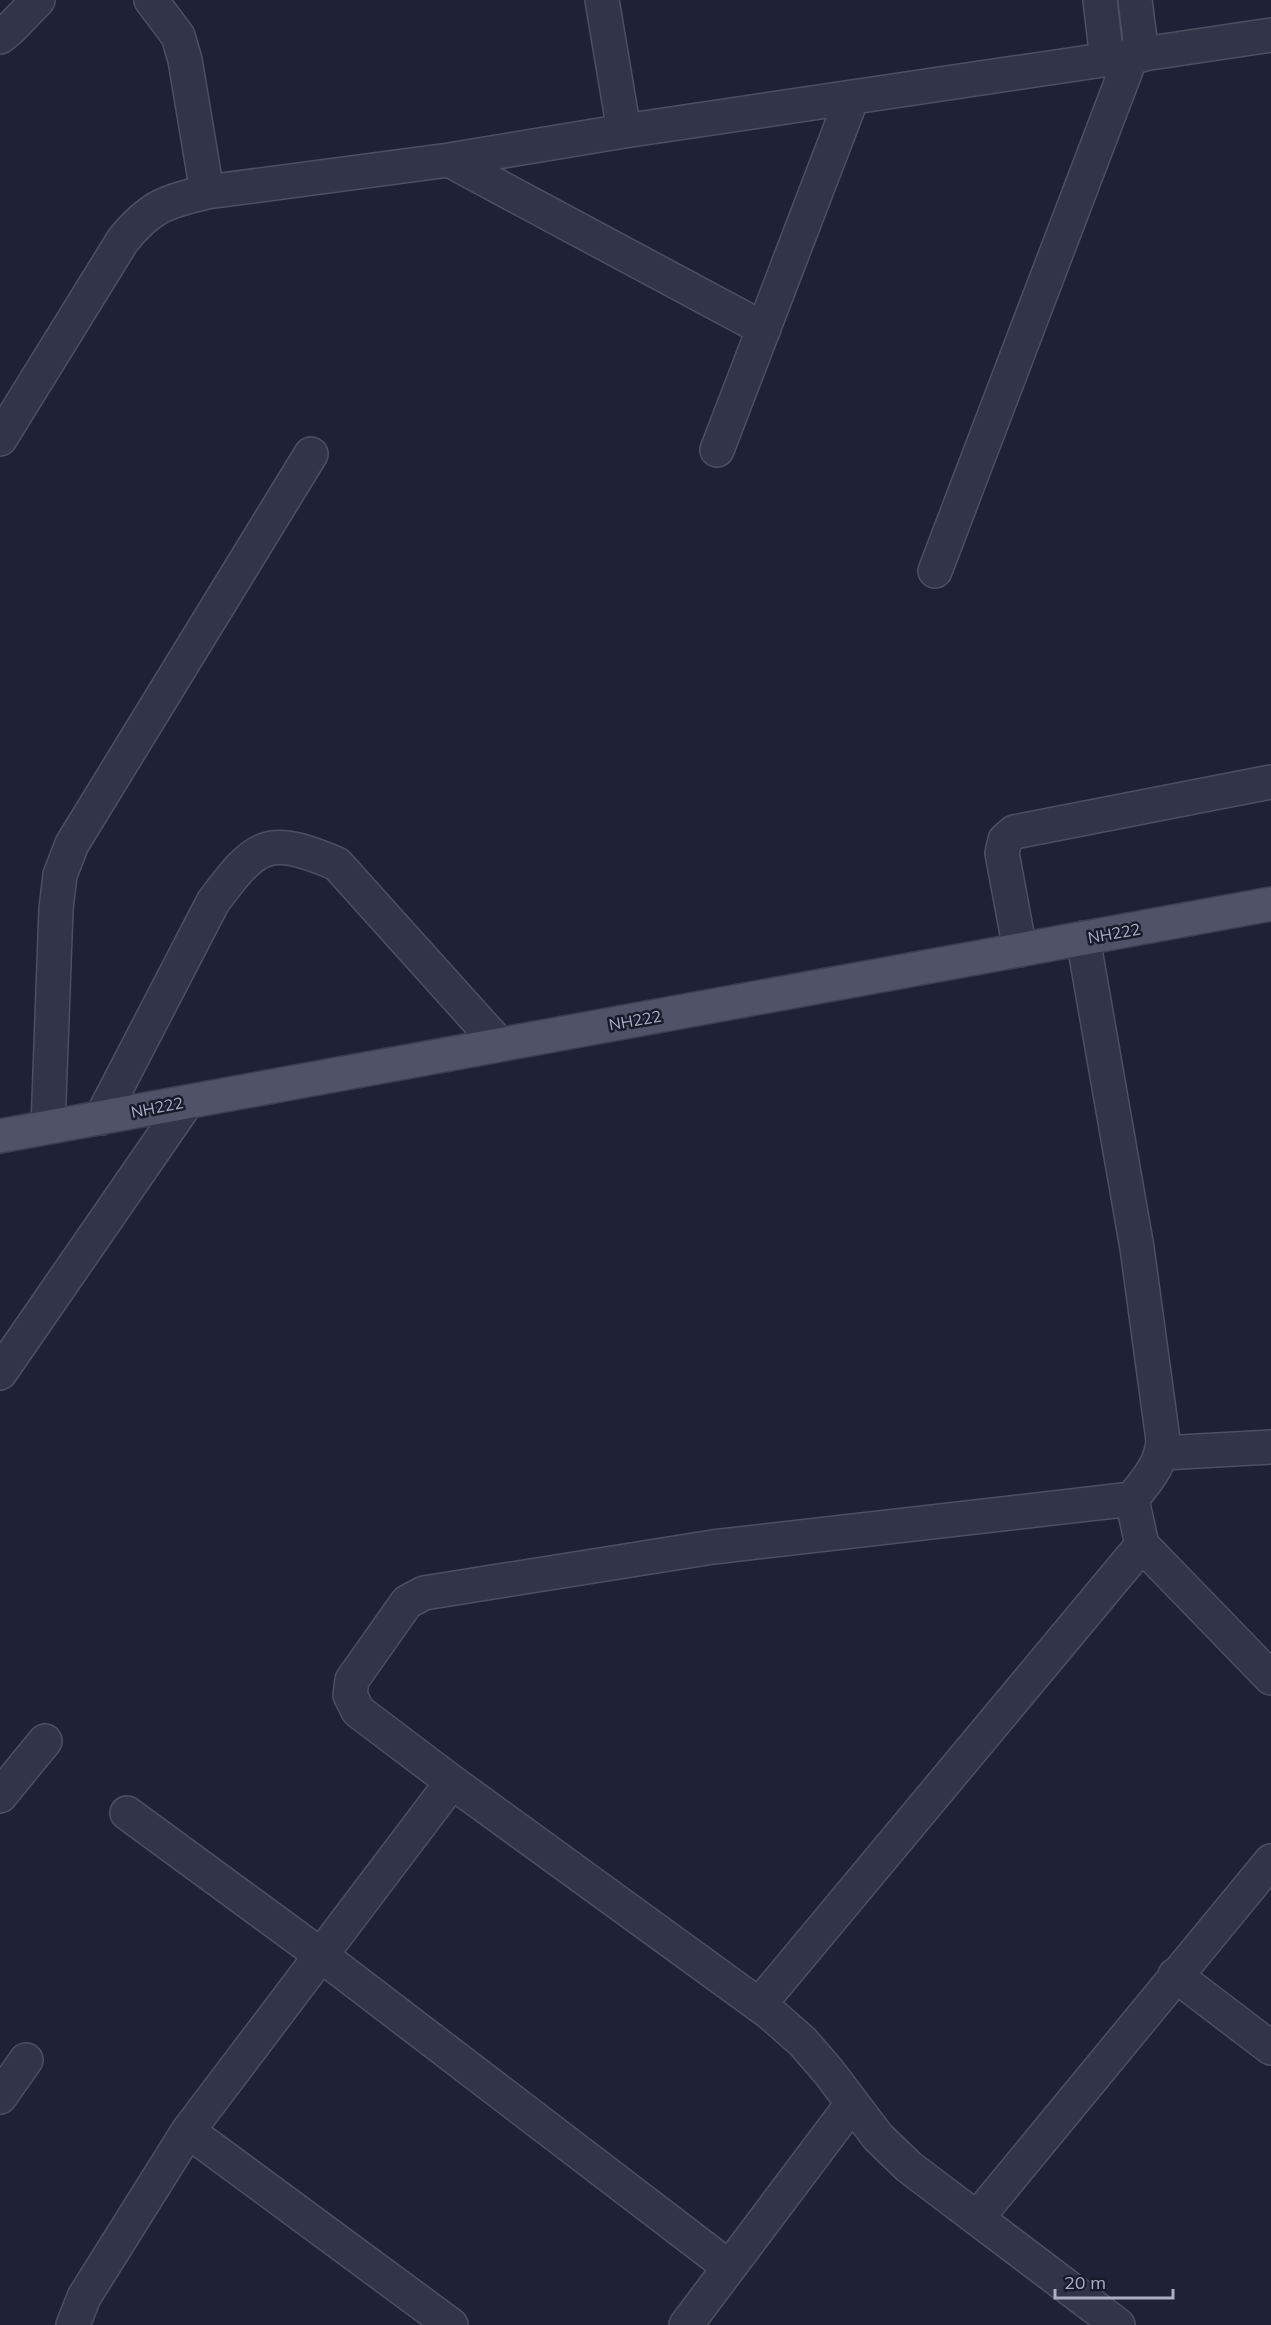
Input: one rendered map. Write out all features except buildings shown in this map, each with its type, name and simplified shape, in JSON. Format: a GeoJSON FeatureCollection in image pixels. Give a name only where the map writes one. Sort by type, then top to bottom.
{"type":"FeatureCollection","features":[{"type":"Feature","properties":{"kind":"main road","name":"NH222"},"geometry":{"type":"LineString","coordinates":[[0,1136],[1271,904]]}},
{"type":"Feature","properties":{"kind":"street"},"geometry":{"type":"LineString","coordinates":[[0,36],[38,0]]}},
{"type":"Feature","properties":{"kind":"street"},"geometry":{"type":"LineString","coordinates":[[151,0],[178,36],[207,192]]}},
{"type":"Feature","properties":{"kind":"street"},"geometry":{"type":"LineString","coordinates":[[602,0],[624,131]]}},
{"type":"Feature","properties":{"kind":"street"},"geometry":{"type":"LineString","coordinates":[[1100,0],[1127,57]]}},
{"type":"Feature","properties":{"kind":"street"},"geometry":{"type":"LineString","coordinates":[[934,571],[1127,57],[1135,0]]}},
{"type":"Feature","properties":{"kind":"street"},"geometry":{"type":"LineString","coordinates":[[0,439],[123,240],[141,219],[169,201],[207,192],[449,160],[624,131],[1271,35]]}},
{"type":"Feature","properties":{"kind":"street"},"geometry":{"type":"LineString","coordinates":[[717,450],[852,98]]}},
{"type":"Feature","properties":{"kind":"street"},"geometry":{"type":"LineString","coordinates":[[449,160],[764,329]]}},
{"type":"Feature","properties":{"kind":"street"},"geometry":{"type":"LineString","coordinates":[[48,1128],[56,909],[60,875],[72,844],[311,454]]}},
{"type":"Feature","properties":{"kind":"street"},"geometry":{"type":"LineString","coordinates":[[1020,950],[1002,853],[1005,840],[1014,832],[1271,782]]}},
{"type":"Feature","properties":{"kind":"street"},"geometry":{"type":"LineString","coordinates":[[101,1118],[213,902],[237,870],[259,850],[286,846],[317,855],[337,864],[499,1044]]}},
{"type":"Feature","properties":{"kind":"street"},"geometry":{"type":"LineString","coordinates":[[1083,939],[1137,1248],[1163,1440],[1163,1453],[1154,1471],[1132,1499],[713,1547],[424,1593],[407,1602],[394,1618],[352,1680],[350,1695],[358,1711],[759,2005],[802,2041],[878,2137],[909,2167],[1118,2325]]}},
{"type":"Feature","properties":{"kind":"street"},"geometry":{"type":"LineString","coordinates":[[0,1373],[187,1102]]}},
{"type":"Feature","properties":{"kind":"street"},"geometry":{"type":"LineString","coordinates":[[1163,1453],[1271,1447]]}},
{"type":"Feature","properties":{"kind":"street"},"geometry":{"type":"LineString","coordinates":[[1132,1499],[1142,1545],[1271,1678]]}},
{"type":"Feature","properties":{"kind":"street"},"geometry":{"type":"LineString","coordinates":[[759,2005],[1142,1545]]}},
{"type":"Feature","properties":{"kind":"street"},"geometry":{"type":"LineString","coordinates":[[0,1796],[45,1741]]}},
{"type":"Feature","properties":{"kind":"street"},"geometry":{"type":"LineString","coordinates":[[73,2325],[84,2297],[188,2132],[452,1782]]}},
{"type":"Feature","properties":{"kind":"street"},"geometry":{"type":"LineString","coordinates":[[127,1813],[322,1956],[729,2267]]}},
{"type":"Feature","properties":{"kind":"street"},"geometry":{"type":"LineString","coordinates":[[977,2218],[1271,1861]]}},
{"type":"Feature","properties":{"kind":"street"},"geometry":{"type":"LineString","coordinates":[[1175,1975],[1271,2048]]}},
{"type":"Feature","properties":{"kind":"street"},"geometry":{"type":"LineString","coordinates":[[0,2097],[26,2060]]}},
{"type":"Feature","properties":{"kind":"street"},"geometry":{"type":"LineString","coordinates":[[686,2325],[852,2104]]}},
{"type":"Feature","properties":{"kind":"street"},"geometry":{"type":"LineString","coordinates":[[188,2132],[451,2325]]}}]}
